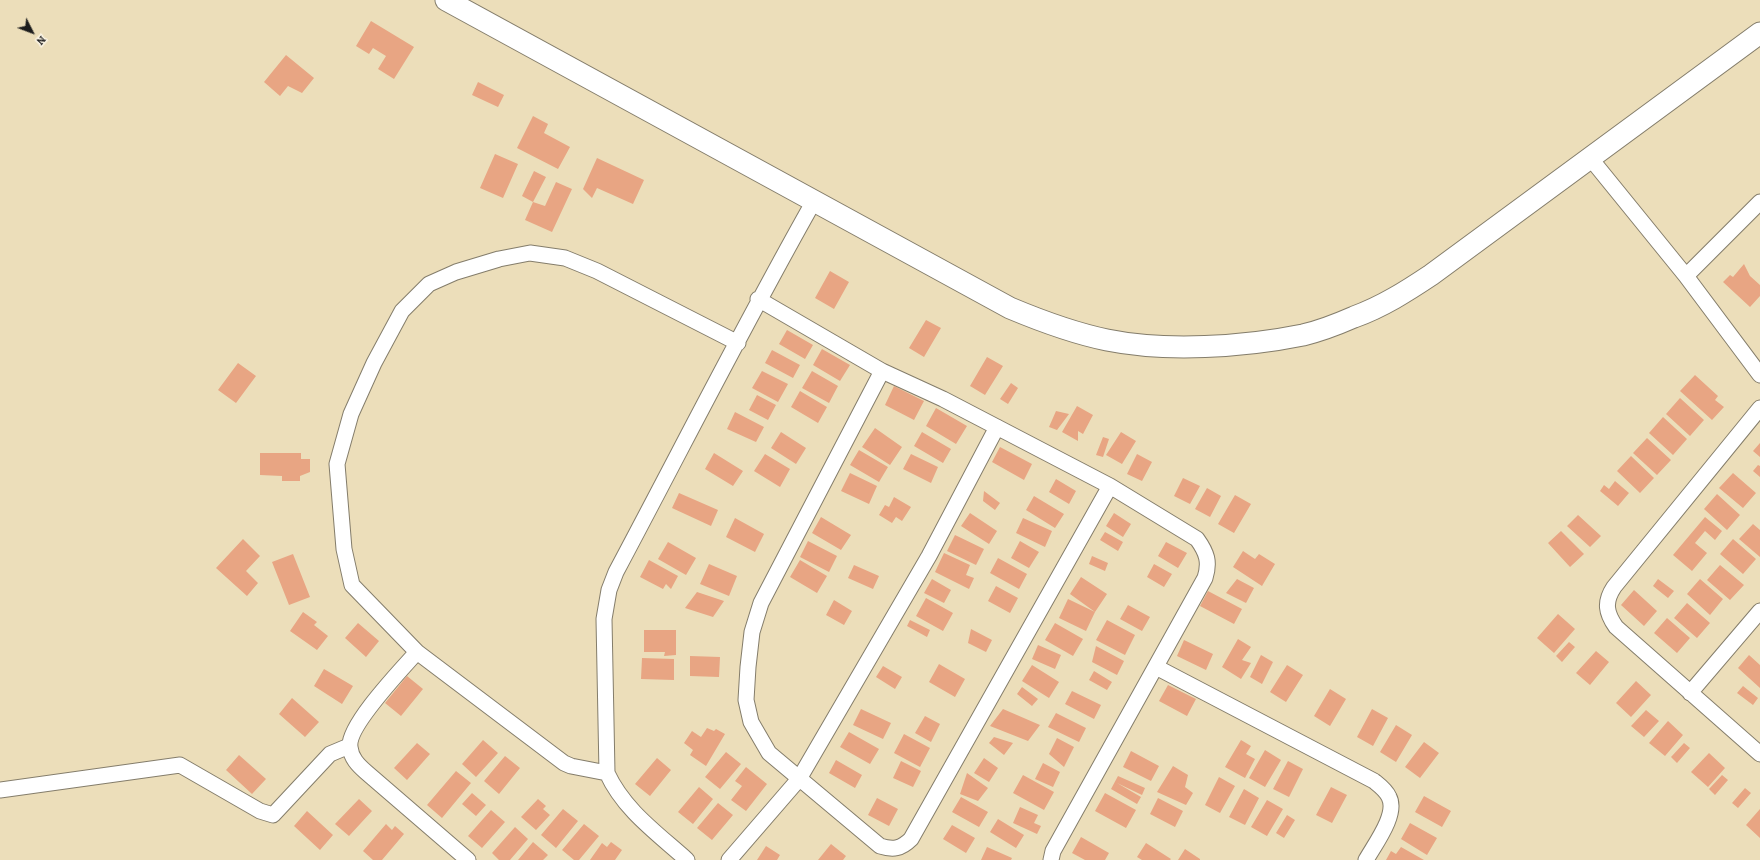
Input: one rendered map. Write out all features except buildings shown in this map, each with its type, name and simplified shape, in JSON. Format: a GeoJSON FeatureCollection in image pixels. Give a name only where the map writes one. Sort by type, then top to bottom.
{"type":"FeatureCollection","features":[{"type":"Feature","properties":{"kind":"street"},"geometry":{"type":"LineString","coordinates":[[446,0],[1010,308],[1048,324],[1108,340],[1192,347],[1249,343],[1304,334],[1355,317],[1392,300],[1431,275],[1591,159],[1760,33]]}},
{"type":"Feature","properties":{"kind":"street"},"geometry":{"type":"LineString","coordinates":[[1591,159],[1686,276],[1760,375]]}},
{"type":"Feature","properties":{"kind":"street"},"geometry":{"type":"LineString","coordinates":[[687,860],[629,809],[613,787],[607,773],[604,619],[610,590],[616,572],[738,343],[758,299],[814,201]]}},
{"type":"Feature","properties":{"kind":"street"},"geometry":{"type":"LineString","coordinates":[[1686,276],[1760,202]]}},
{"type":"Feature","properties":{"kind":"street"},"geometry":{"type":"LineString","coordinates":[[607,773],[571,766],[564,763],[417,652],[352,585],[344,549],[337,464],[351,414],[374,362],[402,311],[428,284],[456,272],[530,253],[565,258],[597,271],[738,343]]}},
{"type":"Feature","properties":{"kind":"street"},"geometry":{"type":"LineString","coordinates":[[758,299],[882,371],[997,427],[1110,486],[1197,539],[1204,548],[1208,558],[1208,568],[1205,578],[1053,851],[1051,860]]}},
{"type":"Feature","properties":{"kind":"street"},"geometry":{"type":"LineString","coordinates":[[882,371],[761,603],[752,632],[746,700],[751,722],[769,753],[880,846],[890,849],[898,848],[906,844],[911,839],[1110,486]]}},
{"type":"Feature","properties":{"kind":"street"},"geometry":{"type":"LineString","coordinates":[[1760,408],[1609,595],[1606,608],[1609,618],[1616,627],[1760,754]]}},
{"type":"Feature","properties":{"kind":"street"},"geometry":{"type":"LineString","coordinates":[[729,860],[799,779],[929,556],[997,427]]}},
{"type":"Feature","properties":{"kind":"street"},"geometry":{"type":"LineString","coordinates":[[1690,692],[1760,611]]}},
{"type":"Feature","properties":{"kind":"street"},"geometry":{"type":"LineString","coordinates":[[417,652],[358,723],[349,746],[353,759],[366,772],[468,860]]}},
{"type":"Feature","properties":{"kind":"street"},"geometry":{"type":"LineString","coordinates":[[1156,667],[1374,780],[1384,789],[1389,797],[1392,807],[1390,815],[1366,860]]}},
{"type":"Feature","properties":{"kind":"street"},"geometry":{"type":"LineString","coordinates":[[0,790],[180,765],[260,812],[273,815],[330,754],[349,746]]}}]}
